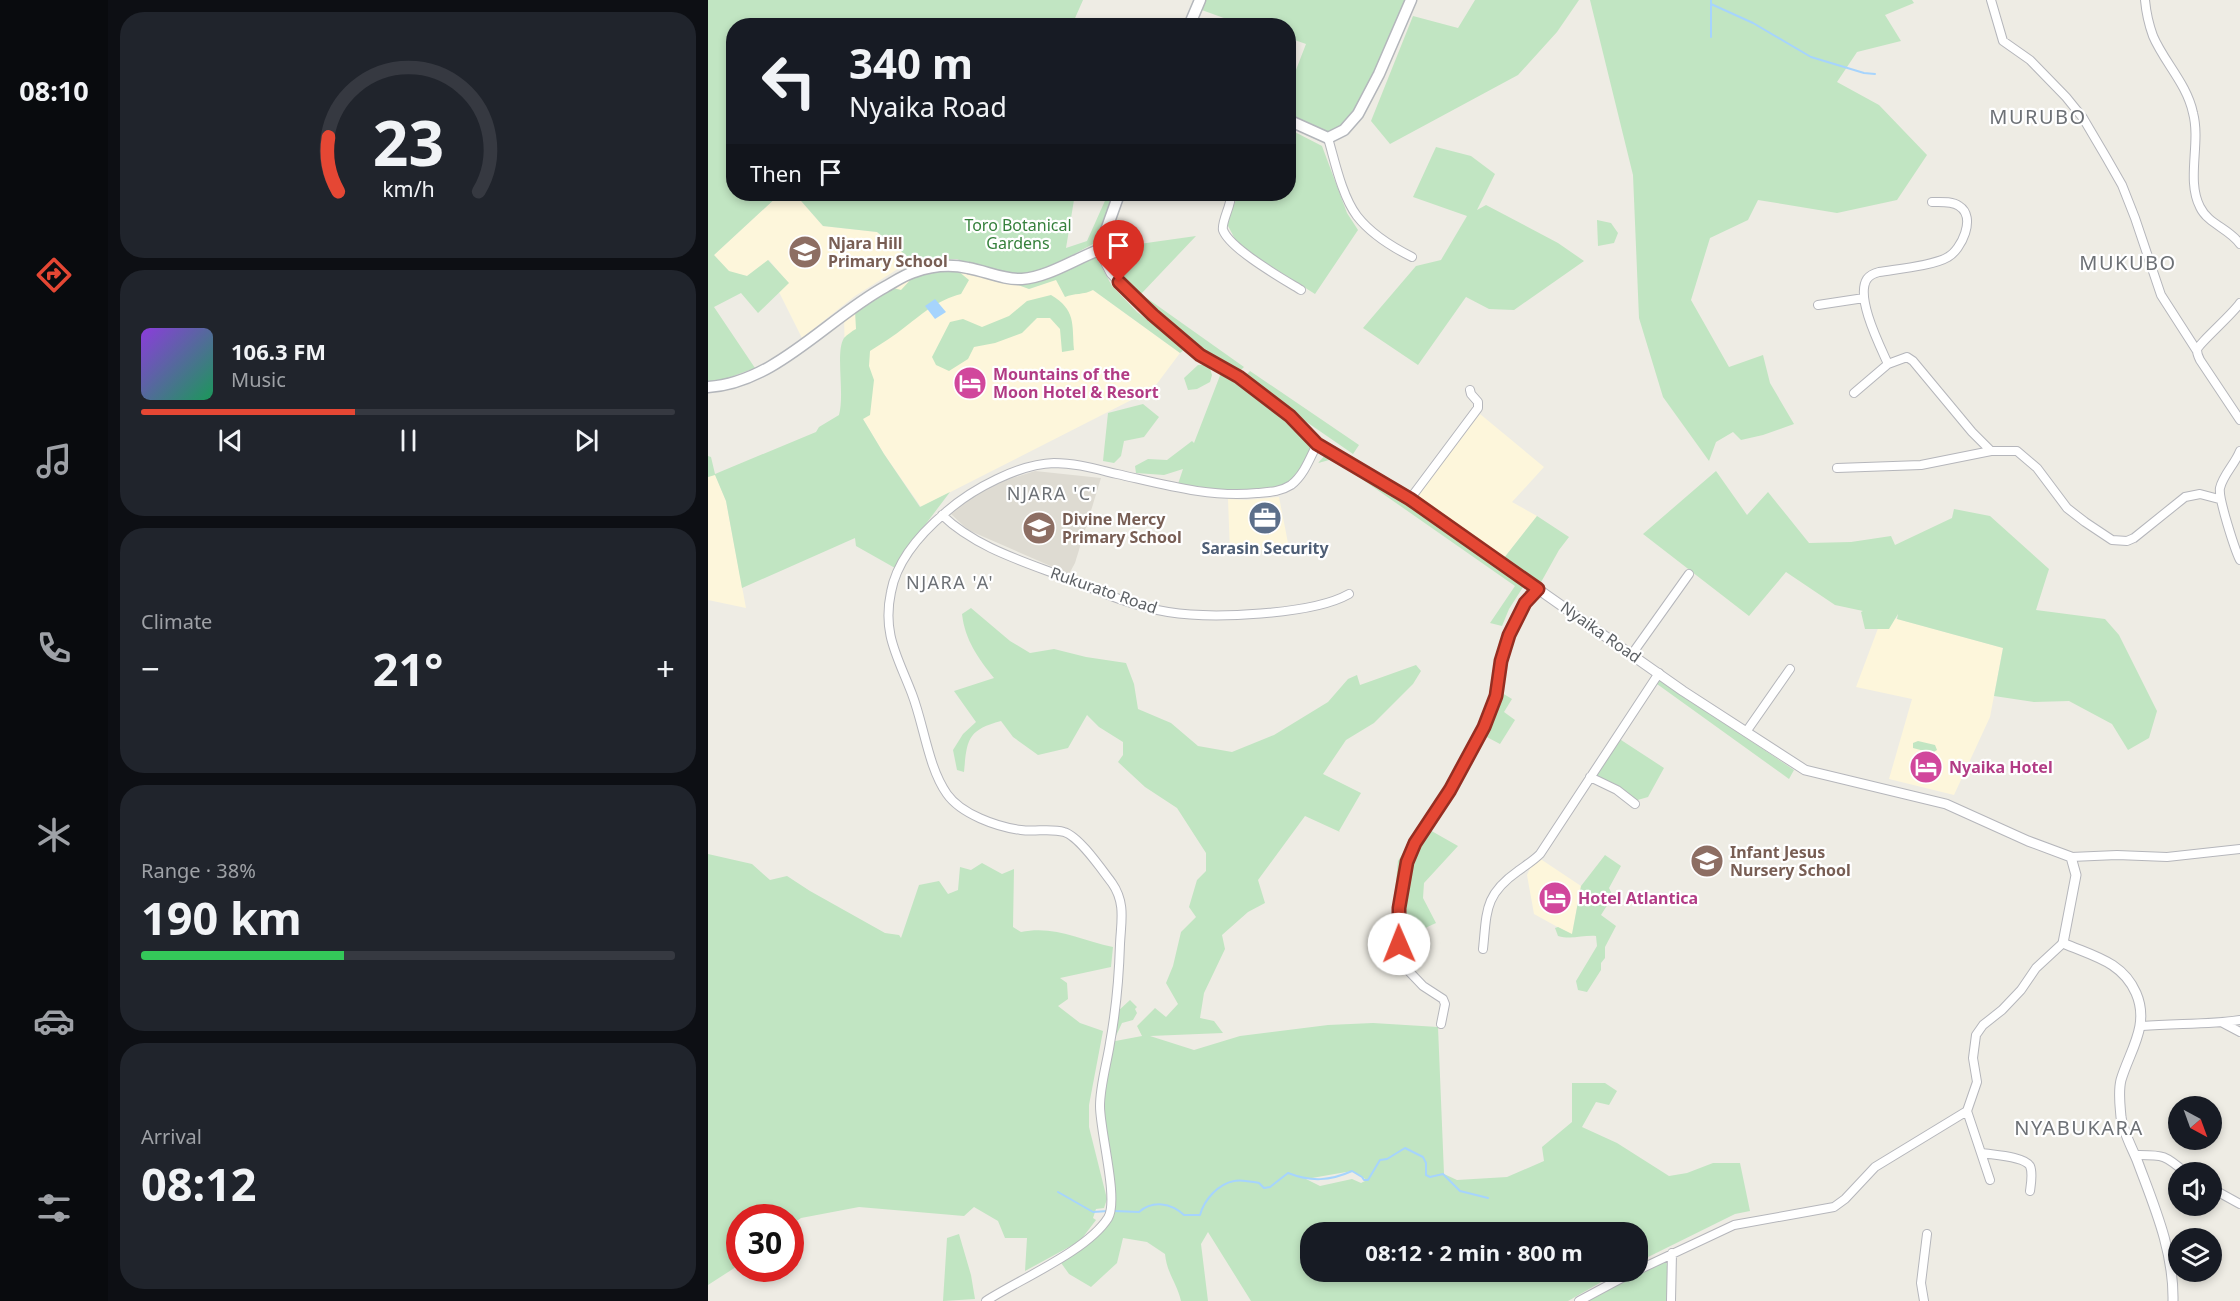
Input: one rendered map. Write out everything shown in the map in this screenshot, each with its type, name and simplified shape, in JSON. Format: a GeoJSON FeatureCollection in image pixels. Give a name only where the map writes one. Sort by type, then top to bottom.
{"type":"FeatureCollection","features":[{"type":"Feature","properties":{"kind":"main road"},"geometry":{"type":"LineString","coordinates":[[1193,18],[1200,0]]}},
{"type":"Feature","properties":{"kind":"main road"},"geometry":{"type":"LineString","coordinates":[[1296,124],[1328,138],[1344,130],[1358,114],[1379,74],[1411,0]]}},
{"type":"Feature","properties":{"kind":"main road"},"geometry":{"type":"LineString","coordinates":[[708,387],[736,383],[762,373],[862,300],[912,272],[939,266],[958,267],[1019,279],[1040,274],[1099,250],[1116,201]]}},
{"type":"Feature","properties":{"kind":"street"},"geometry":{"type":"LineString","coordinates":[[1991,0],[2002,41],[2030,60],[2066,97],[2089,128],[2122,185],[2143,237],[2161,296],[2240,420]]}},
{"type":"Feature","properties":{"kind":"street"},"geometry":{"type":"LineString","coordinates":[[2145,0],[2153,36],[2175,71],[2193,112],[2196,156],[2193,193],[2202,210],[2220,228],[2235,237],[2240,244]]}},
{"type":"Feature","properties":{"kind":"street"},"geometry":{"type":"LineString","coordinates":[[1328,138],[1339,176],[1357,216],[1390,245],[1412,257]]}},
{"type":"Feature","properties":{"kind":"street"},"geometry":{"type":"LineString","coordinates":[[1229,201],[1223,226],[1224,232],[1256,261],[1301,290]]}},
{"type":"Feature","properties":{"kind":"street"},"geometry":{"type":"LineString","coordinates":[[1888,364],[1871,324],[1864,298],[1866,280],[1872,274],[1944,259],[1957,250],[1965,232],[1964,210],[1958,204],[1950,202],[1932,202]]}},
{"type":"Feature","properties":{"kind":"street","name":"Nyaika Road"},"geometry":{"type":"LineString","coordinates":[[1099,250],[1111,273],[1153,315],[1200,355],[1239,377],[1290,416],[1317,444],[1410,499],[1659,673],[1805,770],[1946,804],[2028,841],[2072,857]]}},
{"type":"Feature","properties":{"kind":"street"},"geometry":{"type":"LineString","coordinates":[[1818,305],[1864,298]]}},
{"type":"Feature","properties":{"kind":"street"},"geometry":{"type":"LineString","coordinates":[[2197,351],[2199,345],[2225,321],[2240,303]]}},
{"type":"Feature","properties":{"kind":"street"},"geometry":{"type":"LineString","coordinates":[[1854,393],[1888,364],[1907,357],[1913,361],[1972,432],[1991,451]]}},
{"type":"Feature","properties":{"kind":"street"},"geometry":{"type":"LineString","coordinates":[[1410,499],[1478,408],[1478,402],[1470,390]]}},
{"type":"Feature","properties":{"kind":"street"},"geometry":{"type":"LineString","coordinates":[[986,1301],[1078,1247],[1101,1227],[1111,1211],[1112,1191],[1100,1105],[1118,998],[1122,902],[1112,884],[1066,832],[1019,830],[973,816],[949,797],[936,777],[921,720],[894,652],[888,630],[890,596],[898,567],[907,552],[942,515],[965,495],[1034,466],[1051,463],[1086,466],[1179,488],[1215,493],[1249,494],[1279,491],[1293,483],[1304,471],[1317,444]]}},
{"type":"Feature","properties":{"kind":"street"},"geometry":{"type":"LineString","coordinates":[[1837,468],[1921,465],[1991,451],[2018,450],[2051,484],[2067,508],[2112,540],[2127,541],[2134,538],[2185,497],[2200,494],[2219,499]]}},
{"type":"Feature","properties":{"kind":"street"},"geometry":{"type":"LineString","coordinates":[[2240,451],[2220,486],[2219,499],[2240,560]]}},
{"type":"Feature","properties":{"kind":"street","name":"Rukurato Road"},"geometry":{"type":"LineString","coordinates":[[942,515],[967,535],[1014,558],[1123,600],[1170,612],[1211,615],[1299,609],[1330,603],[1349,594]]}},
{"type":"Feature","properties":{"kind":"street"},"geometry":{"type":"LineString","coordinates":[[1632,654],[1689,574]]}},
{"type":"Feature","properties":{"kind":"street"},"geometry":{"type":"LineString","coordinates":[[1441,1024],[1445,1004],[1443,999],[1423,986],[1402,964],[1399,908],[1407,862],[1415,843],[1450,790],[1484,727],[1496,696],[1501,661],[1509,635],[1525,603],[1538,589]]}},
{"type":"Feature","properties":{"kind":"street"},"geometry":{"type":"LineString","coordinates":[[1746,732],[1790,669]]}},
{"type":"Feature","properties":{"kind":"street"},"geometry":{"type":"LineString","coordinates":[[1482,949],[1486,909],[1493,894],[1511,876],[1540,854],[1659,673]]}},
{"type":"Feature","properties":{"kind":"street"},"geometry":{"type":"LineString","coordinates":[[1590,777],[1617,790],[1635,804]]}},
{"type":"Feature","properties":{"kind":"street"},"geometry":{"type":"LineString","coordinates":[[1990,1180],[1982,1153],[1971,1129],[1967,1111],[1977,1082],[1973,1058],[1976,1035],[1983,1025],[2021,990],[2036,968],[2063,943],[2076,875],[2072,857],[2117,855],[2167,857],[2240,849]]}},
{"type":"Feature","properties":{"kind":"street"},"geometry":{"type":"LineString","coordinates":[[2063,943],[2110,962],[2125,974],[2137,994],[2142,1026],[2121,1082],[2119,1094],[2122,1121],[2165,1237],[2173,1301]]}},
{"type":"Feature","properties":{"kind":"street"},"geometry":{"type":"LineString","coordinates":[[2142,1026],[2223,1023],[2240,1020]]}},
{"type":"Feature","properties":{"kind":"street"},"geometry":{"type":"LineString","coordinates":[[2223,1023],[2240,1032]]}},
{"type":"Feature","properties":{"kind":"street"},"geometry":{"type":"LineString","coordinates":[[1648,1265],[1734,1225],[1834,1207],[1845,1199],[1875,1167],[1967,1111]]}},
{"type":"Feature","properties":{"kind":"street"},"geometry":{"type":"LineString","coordinates":[[1982,1153],[2024,1161],[2030,1166],[2030,1191]]}},
{"type":"Feature","properties":{"kind":"street"},"geometry":{"type":"LineString","coordinates":[[2135,1155],[2158,1154],[2172,1162]]}},
{"type":"Feature","properties":{"kind":"street"},"geometry":{"type":"LineString","coordinates":[[2222,1194],[2240,1204]]}},
{"type":"Feature","properties":{"kind":"street"},"geometry":{"type":"LineString","coordinates":[[1924,1301],[1922,1283],[1927,1234]]}},
{"type":"Feature","properties":{"kind":"street"},"geometry":{"type":"LineString","coordinates":[[1671,1301],[1672,1253]]}},
{"type":"Feature","properties":{"kind":"street"},"geometry":{"type":"LineString","coordinates":[[1580,1301],[1615,1282]]}},
{"type":"Feature","properties":{"kind":"shaded area"},"geometry":{"type":"Polygon","coordinates":[[[772,201],[801,201],[823,226],[877,232],[912,260],[855,296],[802,338],[779,292],[788,283],[769,260],[747,276],[729,272],[714,255],[772,201]]]}},
{"type":"Feature","properties":{"kind":"shaded area"},"geometry":{"type":"Polygon","coordinates":[[[939,266],[996,275],[1029,289],[1071,274],[1180,353],[1153,389],[921,507],[863,419],[846,420],[844,313],[862,300],[939,266]]]}},
{"type":"Feature","properties":{"kind":"shaded area"},"geometry":{"type":"Polygon","coordinates":[[[1480,414],[1544,467],[1512,502],[1537,516],[1504,558],[1415,497],[1480,414]]]}},
{"type":"Feature","properties":{"kind":"shaded area"},"geometry":{"type":"Polygon","coordinates":[[[1035,471],[1101,478],[1075,563],[1069,574],[968,530],[951,514],[967,498],[1000,482],[1035,471]]]}},
{"type":"Feature","properties":{"kind":"shaded area"},"geometry":{"type":"Polygon","coordinates":[[[715,474],[726,501],[746,608],[708,600],[708,477],[715,474]]]}},
{"type":"Feature","properties":{"kind":"shaded area"},"geometry":{"type":"Polygon","coordinates":[[[1279,497],[1289,548],[1230,552],[1228,499],[1279,497]]]}},
{"type":"Feature","properties":{"kind":"shaded area"},"geometry":{"type":"Polygon","coordinates":[[[1883,615],[2003,648],[1990,717],[1954,795],[1889,779],[1912,699],[1856,687],[1883,615]]]}},
{"type":"Feature","properties":{"kind":"shaded area"},"geometry":{"type":"Polygon","coordinates":[[[1539,858],[1581,886],[1572,935],[1534,914],[1527,875],[1532,864],[1539,858]]]}},
{"type":"Feature","properties":{"kind":"green space"},"geometry":{"type":"Polygon","coordinates":[[[708,0],[1083,0],[1075,18],[726,18],[726,201],[772,201],[714,255],[729,271],[747,276],[768,260],[789,283],[758,313],[741,293],[714,307],[755,368],[717,382],[708,382],[708,0]]]}},
{"type":"Feature","properties":{"kind":"green space"},"geometry":{"type":"Polygon","coordinates":[[[1203,0],[1409,0],[1368,91],[1344,126],[1326,131],[1296,118],[1296,70],[1306,44],[1296,40],[1296,18],[1224,18],[1199,9],[1203,0]]]}},
{"type":"Feature","properties":{"kind":"green space"},"geometry":{"type":"Polygon","coordinates":[[[1475,0],[1579,0],[1557,32],[1518,75],[1390,144],[1371,121],[1413,16],[1458,28],[1475,0]]]}},
{"type":"Feature","properties":{"kind":"green space"},"geometry":{"type":"Polygon","coordinates":[[[1590,0],[1912,0],[1914,3],[1885,15],[1901,41],[1857,52],[1837,82],[1879,105],[1927,155],[1897,200],[1837,213],[1758,200],[1748,220],[1710,238],[1691,300],[1729,367],[1763,355],[1770,383],[1794,424],[1741,440],[1733,432],[1716,442],[1709,461],[1663,397],[1639,318],[1633,175],[1590,0]]]}},
{"type":"Feature","properties":{"kind":"green space"},"geometry":{"type":"Polygon","coordinates":[[[1296,133],[1322,146],[1347,213],[1358,230],[1315,294],[1258,258],[1236,241],[1227,224],[1235,201],[1296,201],[1296,133]]]}},
{"type":"Feature","properties":{"kind":"green space"},"geometry":{"type":"Polygon","coordinates":[[[1436,147],[1471,156],[1495,174],[1477,210],[1486,205],[1558,243],[1584,261],[1514,310],[1489,309],[1466,297],[1418,365],[1363,328],[1416,266],[1441,260],[1467,216],[1413,197],[1436,147]]]}},
{"type":"Feature","properties":{"kind":"green space","name":"Toro Botanical Gardens"},"geometry":{"type":"Polygon","coordinates":[[[801,201],[1074,201],[1066,248],[1087,241],[1105,201],[1112,201],[1103,230],[1093,244],[1050,267],[1021,276],[971,265],[957,259],[912,260],[877,232],[823,226],[801,201]]]}},
{"type":"Feature","properties":{"kind":"green space"},"geometry":{"type":"Polygon","coordinates":[[[1597,220],[1611,223],[1618,233],[1614,243],[1598,246],[1597,220]]]}},
{"type":"Feature","properties":{"kind":"green space"},"geometry":{"type":"Polygon","coordinates":[[[1196,236],[1141,294],[1244,367],[1236,375],[1166,324],[1148,308],[1119,276],[1112,262],[1111,248],[1196,236]]]}},
{"type":"Feature","properties":{"kind":"green space"},"geometry":{"type":"Polygon","coordinates":[[[1096,257],[1112,286],[1137,312],[1185,349],[1180,353],[1093,290],[1065,297],[1056,280],[1029,289],[1018,285],[1096,257]]]}},
{"type":"Feature","properties":{"kind":"green space"},"geometry":{"type":"Polygon","coordinates":[[[940,270],[958,271],[969,280],[961,294],[931,308],[870,351],[869,366],[874,380],[870,415],[863,419],[920,507],[950,492],[900,558],[895,568],[856,546],[855,538],[742,588],[726,501],[715,475],[708,477],[708,456],[711,457],[715,474],[816,432],[819,427],[839,415],[841,344],[844,338],[856,329],[855,311],[886,286],[901,290],[913,277],[940,270]]]}},
{"type":"Feature","properties":{"kind":"green space"},"geometry":{"type":"Polygon","coordinates":[[[1051,295],[1069,312],[1074,350],[1062,352],[1060,329],[1050,318],[1037,318],[1022,333],[995,343],[974,347],[968,359],[949,371],[936,365],[932,357],[950,322],[963,319],[982,327],[1009,316],[1027,301],[1051,295]]]}},
{"type":"Feature","properties":{"kind":"green space"},"geometry":{"type":"Polygon","coordinates":[[[1198,365],[1209,365],[1212,375],[1210,382],[1197,389],[1188,390],[1184,378],[1198,365]]]}},
{"type":"Feature","properties":{"kind":"green space"},"geometry":{"type":"Polygon","coordinates":[[[1250,371],[1359,445],[1353,454],[1243,378],[1250,371]]]}},
{"type":"Feature","properties":{"kind":"green space"},"geometry":{"type":"Polygon","coordinates":[[[1221,373],[1320,445],[1292,478],[1290,485],[1241,492],[1178,484],[1183,469],[1164,475],[1136,473],[1135,466],[1148,459],[1167,460],[1192,441],[1194,443],[1221,373]]]}},
{"type":"Feature","properties":{"kind":"green space"},"geometry":{"type":"Polygon","coordinates":[[[1143,404],[1159,417],[1144,437],[1124,441],[1121,456],[1114,463],[1103,461],[1108,413],[1143,404]]]}},
{"type":"Feature","properties":{"kind":"green space"},"geometry":{"type":"Polygon","coordinates":[[[1329,451],[1525,584],[1509,609],[1502,626],[1490,623],[1515,586],[1333,459],[1318,463],[1329,451]]]}},
{"type":"Feature","properties":{"kind":"green space"},"geometry":{"type":"Polygon","coordinates":[[[1716,471],[1747,515],[1768,492],[1809,543],[1851,542],[1891,536],[1895,545],[1952,518],[1954,509],[1990,516],[2049,569],[2036,610],[2105,619],[2119,635],[2157,711],[2149,738],[2128,750],[2112,724],[2069,701],[2034,702],[1994,696],[2003,648],[1897,619],[1898,614],[1889,629],[1865,629],[1861,612],[1863,611],[1835,605],[1786,572],[1749,616],[1643,534],[1716,471]]]}},
{"type":"Feature","properties":{"kind":"green space"},"geometry":{"type":"Polygon","coordinates":[[[1537,516],[1569,537],[1540,584],[1504,558],[1537,516]]]}},
{"type":"Feature","properties":{"kind":"green space"},"geometry":{"type":"Polygon","coordinates":[[[971,608],[1010,641],[1030,653],[1054,649],[1126,663],[1134,684],[1138,709],[1171,723],[1198,746],[1232,752],[1274,735],[1328,702],[1348,679],[1357,675],[1360,685],[1416,665],[1421,671],[1413,684],[1374,723],[1346,740],[1323,774],[1361,793],[1340,832],[1305,816],[1258,880],[1265,903],[1248,912],[1222,935],[1225,949],[1204,993],[1200,1018],[1214,1021],[1223,1033],[1150,1036],[1194,1050],[1240,1036],[1328,1025],[1373,1023],[1438,1027],[1444,1174],[1457,1180],[1507,1177],[1544,1161],[1542,1147],[1572,1122],[1572,1083],[1605,1083],[1617,1091],[1609,1105],[1596,1102],[1582,1127],[1617,1143],[1669,1176],[1687,1173],[1713,1163],[1740,1163],[1750,1211],[1735,1214],[1648,1257],[1648,1222],[1300,1222],[1300,1282],[1601,1282],[1568,1301],[1251,1301],[1208,1232],[1201,1244],[1208,1301],[1181,1301],[1165,1254],[1147,1242],[1123,1238],[1117,1263],[1091,1287],[1069,1274],[1059,1260],[1115,1211],[1098,1100],[1110,1042],[1142,1036],[1137,1026],[1155,1008],[1166,1017],[1178,1004],[1166,983],[1173,966],[1181,932],[1196,917],[1189,907],[1197,880],[1206,871],[1206,853],[1177,808],[1145,787],[1118,762],[1123,755],[1123,742],[1099,727],[1087,715],[1068,748],[1038,755],[1013,737],[1001,721],[990,724],[981,728],[971,738],[966,752],[964,772],[957,770],[953,750],[963,734],[976,722],[954,691],[994,678],[973,648],[962,614],[971,608]],[[1352,1171],[1306,1179],[1320,1186],[1352,1179],[1361,1183],[1367,1180],[1352,1171]]]}},
{"type":"Feature","properties":{"kind":"green space"},"geometry":{"type":"Polygon","coordinates":[[[1660,680],[1794,770],[1789,779],[1657,684],[1660,680]]]}},
{"type":"Feature","properties":{"kind":"green space"},"geometry":{"type":"Polygon","coordinates":[[[1502,693],[1512,699],[1504,712],[1515,720],[1500,744],[1483,735],[1459,766],[1502,693]]]}},
{"type":"Feature","properties":{"kind":"green space"},"geometry":{"type":"Polygon","coordinates":[[[1618,738],[1664,768],[1648,797],[1634,801],[1594,776],[1618,738]]]}},
{"type":"Feature","properties":{"kind":"green space"},"geometry":{"type":"Polygon","coordinates":[[[1918,741],[1935,745],[1937,750],[1932,753],[1913,748],[1913,743],[1918,741]]]}},
{"type":"Feature","properties":{"kind":"green space"},"geometry":{"type":"Polygon","coordinates":[[[1421,825],[1458,846],[1424,883],[1423,898],[1436,923],[1395,942],[1395,892],[1398,861],[1421,825]]]}},
{"type":"Feature","properties":{"kind":"green space"},"geometry":{"type":"Polygon","coordinates":[[[708,854],[752,864],[770,880],[787,876],[885,933],[899,935],[901,938],[919,885],[939,881],[948,894],[958,890],[960,867],[971,870],[982,863],[1002,874],[1014,869],[1013,927],[1021,932],[1045,930],[1067,934],[1113,947],[1111,967],[1060,978],[1067,983],[1068,999],[1058,1006],[1080,1023],[1103,1031],[1089,1105],[1089,1127],[1107,1199],[1104,1208],[1096,1209],[1093,1218],[1096,1220],[1080,1241],[1025,1271],[1027,1238],[1005,1238],[998,1221],[974,1207],[964,1216],[859,1207],[804,1217],[804,1204],[726,1204],[726,1273],[708,1285],[708,854]]]}},
{"type":"Feature","properties":{"kind":"green space"},"geometry":{"type":"Polygon","coordinates":[[[1605,855],[1621,866],[1609,888],[1613,896],[1601,915],[1616,926],[1605,947],[1605,958],[1601,963],[1601,970],[1587,992],[1578,990],[1576,981],[1597,946],[1596,936],[1563,937],[1558,936],[1555,928],[1558,927],[1572,934],[1581,886],[1605,855]]]}},
{"type":"Feature","properties":{"kind":"green space"},"geometry":{"type":"Polygon","coordinates":[[[1130,1000],[1137,1007],[1135,1009],[1137,1013],[1133,1020],[1122,1023],[1115,1038],[1117,1012],[1130,1000]]]}},
{"type":"Feature","properties":{"kind":"green space"},"geometry":{"type":"Polygon","coordinates":[[[959,1234],[971,1275],[975,1299],[943,1301],[947,1238],[959,1234]]]}},
{"type":"Feature","properties":{"kind":"green space"},"geometry":{"type":"Polygon","coordinates":[[[1666,1257],[1667,1301],[1584,1301],[1619,1282],[1648,1282],[1648,1267],[1666,1257]]]}},
{"type":"Feature","properties":{"kind":"water"},"geometry":{"type":"Polygon","coordinates":[[[935,299],[946,312],[935,319],[925,306],[935,299]]]}},
{"type":"Feature","properties":{"kind":"waterway"},"geometry":{"type":"LineString","coordinates":[[1711,0],[1711,37]]}},
{"type":"Feature","properties":{"kind":"waterway"},"geometry":{"type":"LineString","coordinates":[[1711,4],[1753,23],[1811,57],[1864,73],[1875,74]]}},
{"type":"Feature","properties":{"kind":"waterway"},"geometry":{"type":"LineString","coordinates":[[1114,1211],[1139,1212],[1144,1208],[1162,1204],[1184,1215],[1200,1215],[1212,1194],[1222,1185],[1237,1180],[1259,1183],[1264,1188],[1270,1187],[1288,1173],[1320,1179],[1336,1177],[1352,1171],[1364,1180],[1368,1180],[1380,1160],[1387,1159],[1405,1148],[1423,1157],[1426,1163],[1426,1175],[1430,1177],[1443,1174],[1460,1191],[1488,1198]]}},
{"type":"Feature","properties":{"kind":"waterway"},"geometry":{"type":"LineString","coordinates":[[1058,1192],[1093,1212],[1108,1211]]}},
{"type":"Feature","properties":{"kind":"place","name":"Njara Hill Primary School"},"geometry":{"type":"Point","coordinates":[805,252]}},
{"type":"Feature","properties":{"kind":"place","name":"Mountains of the Moon Hotel & Resort"},"geometry":{"type":"Point","coordinates":[970,383]}},
{"type":"Feature","properties":{"kind":"place","name":"Sarasin Security"},"geometry":{"type":"Point","coordinates":[1265,518]}},
{"type":"Feature","properties":{"kind":"place","name":"Divine Mercy Primary School"},"geometry":{"type":"Point","coordinates":[1039,528]}},
{"type":"Feature","properties":{"kind":"place","name":"Nyaika Hotel"},"geometry":{"type":"Point","coordinates":[1926,767]}},
{"type":"Feature","properties":{"kind":"place","name":"Infant Jesus Nursery School"},"geometry":{"type":"Point","coordinates":[1707,861]}},
{"type":"Feature","properties":{"kind":"place","name":"Hotel Atlantica"},"geometry":{"type":"Point","coordinates":[1555,898]}},
{"type":"Feature","properties":{"kind":"district","name":"MURUBO"},"geometry":{"type":"Point","coordinates":[2038,116]}},
{"type":"Feature","properties":{"kind":"district","name":"MUKUBO"},"geometry":{"type":"Point","coordinates":[2128,262]}},
{"type":"Feature","properties":{"kind":"district","name":"NJARA 'C'"},"geometry":{"type":"Point","coordinates":[1052,493]}},
{"type":"Feature","properties":{"kind":"district","name":"NJARA 'A'"},"geometry":{"type":"Point","coordinates":[950,582]}},
{"type":"Feature","properties":{"kind":"district","name":"NYABUKARA"},"geometry":{"type":"Point","coordinates":[2079,1127]}},
{"type":"Feature","properties":{"kind":"route"},"geometry":{"type":"LineString","coordinates":[[1119,282],[1200,355],[1239,377],[1290,416],[1317,444],[1410,499],[1538,589],[1525,603],[1509,635],[1501,661],[1496,696],[1484,727],[1450,790],[1415,843],[1407,862],[1399,908],[1399,944]]}}]}
